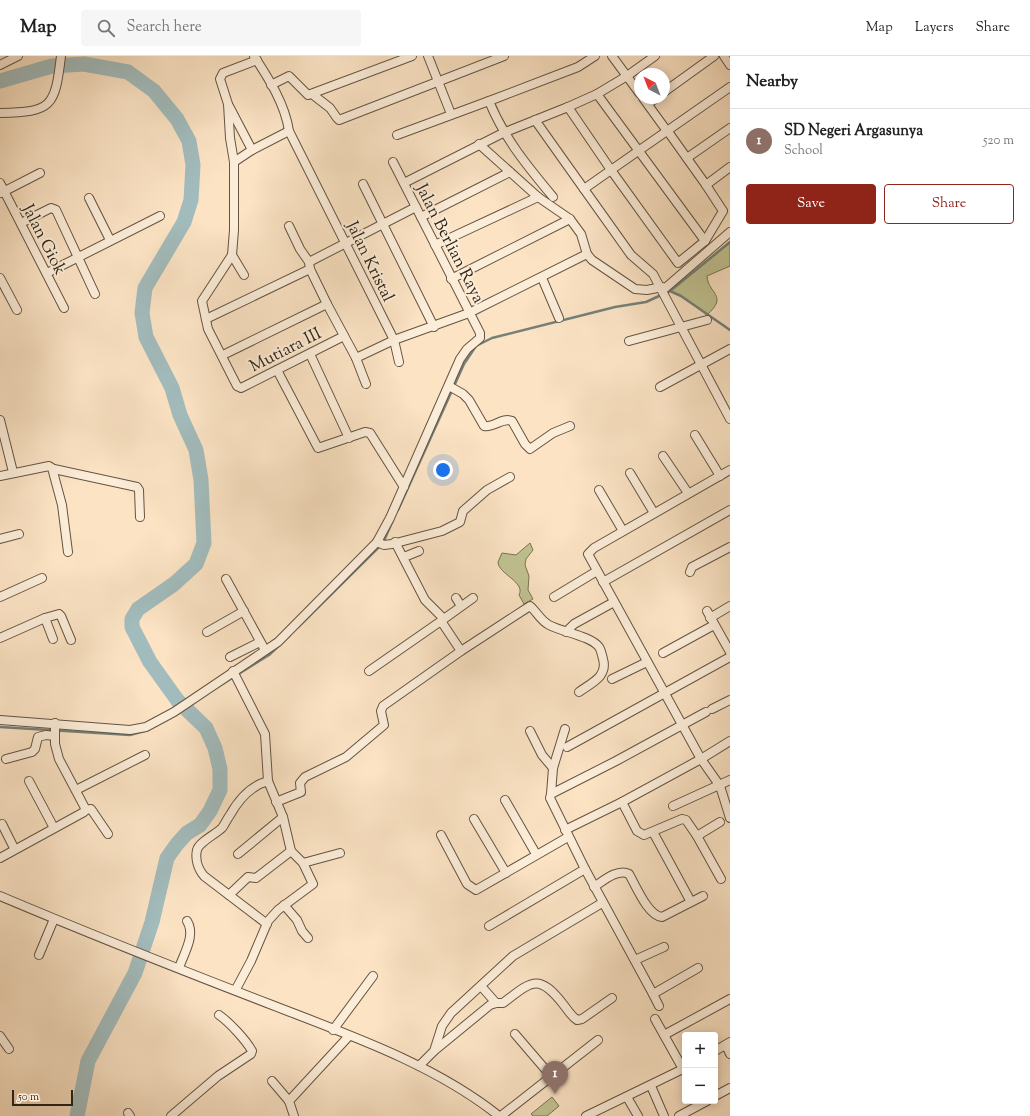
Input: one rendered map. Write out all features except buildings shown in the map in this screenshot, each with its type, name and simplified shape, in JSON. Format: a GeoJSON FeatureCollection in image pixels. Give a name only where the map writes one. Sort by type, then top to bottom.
{"type":"FeatureCollection","features":[{"type":"Feature","properties":{"kind":"street"},"geometry":{"type":"LineString","coordinates":[[0,65],[18,56]]}},
{"type":"Feature","properties":{"kind":"street"},"geometry":{"type":"LineString","coordinates":[[0,113],[30,112],[40,108],[54,97],[62,56]]}},
{"type":"Feature","properties":{"kind":"street"},"geometry":{"type":"LineString","coordinates":[[271,85],[289,76],[308,95],[412,56]]}},
{"type":"Feature","properties":{"kind":"street"},"geometry":{"type":"LineString","coordinates":[[428,56],[451,114]]}},
{"type":"Feature","properties":{"kind":"street"},"geometry":{"type":"LineString","coordinates":[[312,94],[330,108],[336,118],[344,118],[438,80],[504,56]]}},
{"type":"Feature","properties":{"kind":"street"},"geometry":{"type":"LineString","coordinates":[[397,135],[578,67],[596,56]]}},
{"type":"Feature","properties":{"kind":"street"},"geometry":{"type":"LineString","coordinates":[[612,56],[634,85]]}},
{"type":"Feature","properties":{"kind":"street"},"geometry":{"type":"LineString","coordinates":[[404,183],[479,144],[598,94],[628,76],[655,56]]}},
{"type":"Feature","properties":{"kind":"street"},"geometry":{"type":"LineString","coordinates":[[670,88],[714,56]]}},
{"type":"Feature","properties":{"kind":"street"},"geometry":{"type":"LineString","coordinates":[[724,56],[730,65]]}},
{"type":"Feature","properties":{"kind":"street"},"geometry":{"type":"LineString","coordinates":[[252,150],[228,104],[220,79],[221,74],[256,58]]}},
{"type":"Feature","properties":{"kind":"street","name":"Jalan Kristal"},"geometry":{"type":"LineString","coordinates":[[256,58],[287,116],[289,131],[322,194],[394,340],[399,362]]}},
{"type":"Feature","properties":{"kind":"street"},"geometry":{"type":"LineString","coordinates":[[584,189],[730,87]]}},
{"type":"Feature","properties":{"kind":"street"},"geometry":{"type":"LineString","coordinates":[[598,94],[705,241]]}},
{"type":"Feature","properties":{"kind":"street"},"geometry":{"type":"LineString","coordinates":[[489,101],[503,133],[526,165],[553,197]]}},
{"type":"Feature","properties":{"kind":"street"},"geometry":{"type":"LineString","coordinates":[[228,104],[230,138],[234,162],[235,214],[232,256],[202,301],[208,329],[223,355],[327,304]]}},
{"type":"Feature","properties":{"kind":"street"},"geometry":{"type":"LineString","coordinates":[[647,104],[688,158],[723,211],[705,241],[678,263]]}},
{"type":"Feature","properties":{"kind":"street"},"geometry":{"type":"LineString","coordinates":[[568,107],[611,170],[684,270]]}},
{"type":"Feature","properties":{"kind":"street"},"geometry":{"type":"LineString","coordinates":[[536,120],[631,256],[653,274],[730,419]]}},
{"type":"Feature","properties":{"kind":"street"},"geometry":{"type":"LineString","coordinates":[[688,158],[730,128]]}},
{"type":"Feature","properties":{"kind":"street"},"geometry":{"type":"LineString","coordinates":[[234,162],[252,150],[289,131]]}},
{"type":"Feature","properties":{"kind":"street"},"geometry":{"type":"LineString","coordinates":[[479,144],[538,196],[570,220],[581,234],[587,254],[592,260],[635,289],[663,291],[684,270],[730,232]]}},
{"type":"Feature","properties":{"kind":"street","name":"Jalan Berlian Raya"},"geometry":{"type":"LineString","coordinates":[[393,162],[451,279],[480,333],[480,338],[460,359],[451,388]]}},
{"type":"Feature","properties":{"kind":"street"},"geometry":{"type":"LineString","coordinates":[[706,185],[730,167]]}},
{"type":"Feature","properties":{"kind":"street"},"geometry":{"type":"LineString","coordinates":[[421,217],[510,172]]}},
{"type":"Feature","properties":{"kind":"street"},"geometry":{"type":"LineString","coordinates":[[2,192],[40,173]]}},
{"type":"Feature","properties":{"kind":"street","name":"Jalan Giok"},"geometry":{"type":"LineString","coordinates":[[0,182],[2,192],[21,223],[64,308]]}},
{"type":"Feature","properties":{"kind":"street"},"geometry":{"type":"LineString","coordinates":[[363,184],[434,327]]}},
{"type":"Feature","properties":{"kind":"street"},"geometry":{"type":"LineString","coordinates":[[435,245],[538,196]]}},
{"type":"Feature","properties":{"kind":"street"},"geometry":{"type":"LineString","coordinates":[[89,198],[110,240]]}},
{"type":"Feature","properties":{"kind":"street"},"geometry":{"type":"LineString","coordinates":[[206,319],[309,265],[345,242],[416,207]]}},
{"type":"Feature","properties":{"kind":"street"},"geometry":{"type":"LineString","coordinates":[[21,223],[51,208],[55,209],[96,294]]}},
{"type":"Feature","properties":{"kind":"street"},"geometry":{"type":"LineString","coordinates":[[47,273],[160,216]]}},
{"type":"Feature","properties":{"kind":"street"},"geometry":{"type":"LineString","coordinates":[[451,279],[570,220]]}},
{"type":"Feature","properties":{"kind":"street"},"geometry":{"type":"LineString","coordinates":[[289,226],[327,304],[356,358],[366,384]]}},
{"type":"Feature","properties":{"kind":"street"},"geometry":{"type":"LineString","coordinates":[[356,358],[394,340],[434,327],[469,313],[542,278],[587,254]]}},
{"type":"Feature","properties":{"kind":"street"},"geometry":{"type":"LineString","coordinates":[[232,256],[244,275]]}},
{"type":"Feature","properties":{"kind":"street"},"geometry":{"type":"LineString","coordinates":[[0,278],[17,310]]}},
{"type":"Feature","properties":{"kind":"street"},"geometry":{"type":"LineString","coordinates":[[542,278],[559,318]]}},
{"type":"Feature","properties":{"kind":"street"},"geometry":{"type":"LineString","coordinates":[[630,341],[707,320]]}},
{"type":"Feature","properties":{"kind":"street","name":"Mutiara III"},"geometry":{"type":"LineString","coordinates":[[223,355],[239,387],[244,387],[344,336]]}},
{"type":"Feature","properties":{"kind":"street"},"geometry":{"type":"LineString","coordinates":[[660,387],[730,349]]}},
{"type":"Feature","properties":{"kind":"street"},"geometry":{"type":"LineString","coordinates":[[310,354],[349,438]]}},
{"type":"Feature","properties":{"kind":"street"},"geometry":{"type":"LineString","coordinates":[[277,370],[318,448],[365,432],[372,434],[404,487]]}},
{"type":"Feature","properties":{"kind":"street"},"geometry":{"type":"LineString","coordinates":[[0,720],[55,730],[137,729],[151,724],[174,712],[234,674],[278,642],[377,542],[451,388],[469,400],[484,426],[489,426],[504,420],[512,421],[530,450],[554,433],[570,426]]}},
{"type":"Feature","properties":{"kind":"street"},"geometry":{"type":"LineString","coordinates":[[0,420],[13,472]]}},
{"type":"Feature","properties":{"kind":"street"},"geometry":{"type":"LineString","coordinates":[[695,435],[720,476]]}},
{"type":"Feature","properties":{"kind":"street"},"geometry":{"type":"LineString","coordinates":[[663,456],[688,493]]}},
{"type":"Feature","properties":{"kind":"street"},"geometry":{"type":"LineString","coordinates":[[0,476],[13,472],[49,466],[54,469],[137,487],[139,490],[140,517]]}},
{"type":"Feature","properties":{"kind":"street"},"geometry":{"type":"LineString","coordinates":[[54,469],[62,506],[68,552]]}},
{"type":"Feature","properties":{"kind":"street"},"geometry":{"type":"LineString","coordinates":[[730,470],[623,531],[589,552],[588,556],[664,693],[683,724],[701,759],[720,786],[730,816]]}},
{"type":"Feature","properties":{"kind":"street"},"geometry":{"type":"LineString","coordinates":[[630,473],[654,513]]}},
{"type":"Feature","properties":{"kind":"street"},"geometry":{"type":"LineString","coordinates":[[377,542],[384,544],[396,542],[442,531],[460,522],[463,511],[488,490],[510,477]]}},
{"type":"Feature","properties":{"kind":"street"},"geometry":{"type":"LineString","coordinates":[[599,490],[623,531]]}},
{"type":"Feature","properties":{"kind":"street"},"geometry":{"type":"LineString","coordinates":[[603,582],[730,510]]}},
{"type":"Feature","properties":{"kind":"street"},"geometry":{"type":"LineString","coordinates":[[0,540],[20,534]]}},
{"type":"Feature","properties":{"kind":"street"},"geometry":{"type":"LineString","coordinates":[[396,542],[425,600],[442,620],[461,651]]}},
{"type":"Feature","properties":{"kind":"street"},"geometry":{"type":"LineString","coordinates":[[690,572],[692,567],[730,547]]}},
{"type":"Feature","properties":{"kind":"street"},"geometry":{"type":"LineString","coordinates":[[404,558],[419,551]]}},
{"type":"Feature","properties":{"kind":"street"},"geometry":{"type":"LineString","coordinates":[[554,597],[597,571]]}},
{"type":"Feature","properties":{"kind":"street"},"geometry":{"type":"LineString","coordinates":[[0,597],[42,578]]}},
{"type":"Feature","properties":{"kind":"street"},"geometry":{"type":"LineString","coordinates":[[226,579],[265,650]]}},
{"type":"Feature","properties":{"kind":"street"},"geometry":{"type":"LineString","coordinates":[[456,598],[461,606]]}},
{"type":"Feature","properties":{"kind":"street"},"geometry":{"type":"LineString","coordinates":[[369,672],[473,598]]}},
{"type":"Feature","properties":{"kind":"street"},"geometry":{"type":"LineString","coordinates":[[566,632],[574,624],[614,602]]}},
{"type":"Feature","properties":{"kind":"street"},"geometry":{"type":"LineString","coordinates":[[276,802],[301,792],[300,783],[305,777],[349,754],[384,725],[381,711],[383,706],[461,651],[530,606],[540,619],[566,632],[591,640],[599,647],[605,666],[604,671],[597,680],[578,692]]}},
{"type":"Feature","properties":{"kind":"street"},"geometry":{"type":"LineString","coordinates":[[663,653],[710,618],[730,606]]}},
{"type":"Feature","properties":{"kind":"street"},"geometry":{"type":"LineString","coordinates":[[207,632],[244,611]]}},
{"type":"Feature","properties":{"kind":"street"},"geometry":{"type":"LineString","coordinates":[[0,638],[45,618],[60,615],[71,640]]}},
{"type":"Feature","properties":{"kind":"street"},"geometry":{"type":"LineString","coordinates":[[45,618],[53,639]]}},
{"type":"Feature","properties":{"kind":"street"},"geometry":{"type":"LineString","coordinates":[[710,618],[729,646]]}},
{"type":"Feature","properties":{"kind":"street"},"geometry":{"type":"LineString","coordinates":[[230,657],[260,642]]}},
{"type":"Feature","properties":{"kind":"street"},"geometry":{"type":"LineString","coordinates":[[567,747],[730,657]]}},
{"type":"Feature","properties":{"kind":"street"},"geometry":{"type":"LineString","coordinates":[[612,678],[647,662]]}},
{"type":"Feature","properties":{"kind":"street"},"geometry":{"type":"LineString","coordinates":[[234,674],[265,734],[268,781],[283,817],[291,851],[302,863],[313,884],[274,914],[267,924],[252,961],[236,989]]}},
{"type":"Feature","properties":{"kind":"street"},"geometry":{"type":"LineString","coordinates":[[551,794],[730,700]]}},
{"type":"Feature","properties":{"kind":"street"},"geometry":{"type":"LineString","coordinates":[[565,729],[553,768],[551,794],[552,802],[566,834],[602,903],[635,960],[659,1006]]}},
{"type":"Feature","properties":{"kind":"street"},"geometry":{"type":"LineString","coordinates":[[6,759],[32,752],[35,749],[36,739],[55,730]]}},
{"type":"Feature","properties":{"kind":"street"},"geometry":{"type":"LineString","coordinates":[[55,730],[59,758],[85,810]]}},
{"type":"Feature","properties":{"kind":"street"},"geometry":{"type":"LineString","coordinates":[[530,731],[542,755],[553,768]]}},
{"type":"Feature","properties":{"kind":"street"},"geometry":{"type":"LineString","coordinates":[[441,835],[470,888],[476,890],[506,873],[566,834],[701,759],[730,741]]}},
{"type":"Feature","properties":{"kind":"street"},"geometry":{"type":"LineString","coordinates":[[76,790],[145,755]]}},
{"type":"Feature","properties":{"kind":"street"},"geometry":{"type":"LineString","coordinates":[[673,806],[720,786],[730,780]]}},
{"type":"Feature","properties":{"kind":"street"},"geometry":{"type":"LineString","coordinates":[[28,781],[54,828]]}},
{"type":"Feature","properties":{"kind":"street"},"geometry":{"type":"LineString","coordinates":[[267,924],[200,871],[197,861],[197,850],[201,843],[224,826],[237,803],[246,793],[255,786],[268,781]]}},
{"type":"Feature","properties":{"kind":"street"},"geometry":{"type":"LineString","coordinates":[[505,800],[536,854]]}},
{"type":"Feature","properties":{"kind":"street"},"geometry":{"type":"LineString","coordinates":[[622,802],[637,831],[644,835],[682,820],[689,823],[721,879]]}},
{"type":"Feature","properties":{"kind":"street"},"geometry":{"type":"LineString","coordinates":[[0,858],[14,848],[82,814],[85,810],[92,809],[108,834]]}},
{"type":"Feature","properties":{"kind":"street"},"geometry":{"type":"LineString","coordinates":[[238,854],[283,817]]}},
{"type":"Feature","properties":{"kind":"street"},"geometry":{"type":"LineString","coordinates":[[474,819],[506,873]]}},
{"type":"Feature","properties":{"kind":"street"},"geometry":{"type":"LineString","coordinates":[[697,836],[720,822]]}},
{"type":"Feature","properties":{"kind":"street"},"geometry":{"type":"LineString","coordinates":[[2,824],[14,848]]}},
{"type":"Feature","properties":{"kind":"street"},"geometry":{"type":"LineString","coordinates":[[653,832],[691,902]]}},
{"type":"Feature","properties":{"kind":"street"},"geometry":{"type":"LineString","coordinates":[[229,895],[248,877],[256,878],[291,851]]}},
{"type":"Feature","properties":{"kind":"street"},"geometry":{"type":"LineString","coordinates":[[302,863],[340,853]]}},
{"type":"Feature","properties":{"kind":"street"},"geometry":{"type":"LineString","coordinates":[[489,926],[585,869]]}},
{"type":"Feature","properties":{"kind":"street"},"geometry":{"type":"LineString","coordinates":[[594,887],[616,874],[626,872],[629,874],[651,911],[662,917],[703,896]]}},
{"type":"Feature","properties":{"kind":"street"},"geometry":{"type":"LineString","coordinates":[[0,896],[167,964],[236,989],[419,1066],[449,1083],[500,1116],[598,1040]]}},
{"type":"Feature","properties":{"kind":"street"},"geometry":{"type":"LineString","coordinates":[[434,1051],[436,1040],[447,1018],[480,986],[521,950],[602,903]]}},
{"type":"Feature","properties":{"kind":"street"},"geometry":{"type":"LineString","coordinates":[[284,905],[297,920],[302,931],[308,938]]}},
{"type":"Feature","properties":{"kind":"street"},"geometry":{"type":"LineString","coordinates":[[39,955],[54,918]]}},
{"type":"Feature","properties":{"kind":"street"},"geometry":{"type":"LineString","coordinates":[[179,968],[191,933],[187,921]]}},
{"type":"Feature","properties":{"kind":"street"},"geometry":{"type":"LineString","coordinates":[[635,960],[664,947]]}},
{"type":"Feature","properties":{"kind":"street"},"geometry":{"type":"LineString","coordinates":[[653,994],[698,968]]}},
{"type":"Feature","properties":{"kind":"street"},"geometry":{"type":"LineString","coordinates":[[333,1030],[373,976]]}},
{"type":"Feature","properties":{"kind":"street"},"geometry":{"type":"LineString","coordinates":[[419,1066],[434,1051],[490,1005],[503,1003],[521,989],[537,983],[551,989],[573,1017],[579,1020],[612,998]]}},
{"type":"Feature","properties":{"kind":"street"},"geometry":{"type":"LineString","coordinates":[[480,986],[496,1003]]}},
{"type":"Feature","properties":{"kind":"street"},"geometry":{"type":"LineString","coordinates":[[664,1034],[730,999]]}},
{"type":"Feature","properties":{"kind":"street"},"geometry":{"type":"LineString","coordinates":[[171,1116],[218,1076],[251,1054],[252,1051],[230,1023],[219,1015]]}},
{"type":"Feature","properties":{"kind":"street"},"geometry":{"type":"LineString","coordinates":[[654,1019],[682,1065]]}},
{"type":"Feature","properties":{"kind":"street"},"geometry":{"type":"LineString","coordinates":[[515,1034],[551,1076]]}},
{"type":"Feature","properties":{"kind":"street"},"geometry":{"type":"LineString","coordinates":[[0,1036],[9,1049]]}},
{"type":"Feature","properties":{"kind":"street"},"geometry":{"type":"LineString","coordinates":[[289,1101],[349,1036]]}},
{"type":"Feature","properties":{"kind":"street"},"geometry":{"type":"LineString","coordinates":[[718,1049],[728,1043],[730,1054]]}},
{"type":"Feature","properties":{"kind":"street"},"geometry":{"type":"LineString","coordinates":[[586,1116],[651,1086],[682,1069]]}},
{"type":"Feature","properties":{"kind":"street"},"geometry":{"type":"LineString","coordinates":[[272,1081],[289,1101],[294,1116]]}},
{"type":"Feature","properties":{"kind":"street"},"geometry":{"type":"LineString","coordinates":[[651,1086],[664,1116]]}},
{"type":"Feature","properties":{"kind":"street"},"geometry":{"type":"LineString","coordinates":[[718,1094],[730,1088]]}},
{"type":"Feature","properties":{"kind":"street"},"geometry":{"type":"LineString","coordinates":[[627,1097],[638,1116]]}},
{"type":"Feature","properties":{"kind":"street"},"geometry":{"type":"LineString","coordinates":[[679,1116],[701,1104]]}},
{"type":"Feature","properties":{"kind":"green space"},"geometry":{"type":"Polygon","coordinates":[[[730,243],[730,266],[707,276],[708,282],[717,299],[713,308],[707,315],[682,296],[671,291],[730,243]]]}},
{"type":"Feature","properties":{"kind":"green space"},"geometry":{"type":"Polygon","coordinates":[[[530,543],[533,550],[526,559],[525,565],[529,576],[528,590],[533,599],[524,604],[519,595],[519,586],[502,570],[498,562],[502,553],[516,555],[530,543]]]}},
{"type":"Feature","properties":{"kind":"green space"},"geometry":{"type":"Polygon","coordinates":[[[552,1097],[559,1106],[547,1116],[533,1116],[531,1114],[552,1097]]]}},
{"type":"Feature","properties":{"kind":"waterway"},"geometry":{"type":"LineString","coordinates":[[0,81],[52,66],[84,64],[128,72],[154,91],[177,119],[189,141],[193,165],[191,200],[184,222],[145,288],[142,313],[146,337],[172,388],[180,415],[196,450],[201,480],[204,543],[196,564],[174,584],[138,609],[132,619],[132,627],[150,662],[178,701],[206,728],[215,748],[220,769],[220,790],[210,811],[200,825],[187,833],[167,858],[152,922],[135,973],[88,1061],[77,1116]]}},
{"type":"Feature","properties":{"kind":"waterway"},"geometry":{"type":"LineString","coordinates":[[670,291],[730,242]]}},
{"type":"Feature","properties":{"kind":"waterway"},"geometry":{"type":"LineString","coordinates":[[398,510],[464,364],[476,346],[492,338],[615,307],[646,302],[670,291],[681,296],[730,330]]}},
{"type":"Feature","properties":{"kind":"waterway"},"geometry":{"type":"LineString","coordinates":[[383,543],[393,520]]}},
{"type":"Feature","properties":{"kind":"waterway"},"geometry":{"type":"LineString","coordinates":[[298,627],[380,546]]}},
{"type":"Feature","properties":{"kind":"waterway"},"geometry":{"type":"LineString","coordinates":[[213,690],[269,655],[290,635]]}},
{"type":"Feature","properties":{"kind":"waterway"},"geometry":{"type":"LineString","coordinates":[[180,712],[186,710],[197,700]]}},
{"type":"Feature","properties":{"kind":"waterway"},"geometry":{"type":"LineString","coordinates":[[0,727],[130,735],[148,730]]}},
{"type":"Feature","properties":{"kind":"place","name":"SD Negeri Argasunya"},"geometry":{"type":"Point","coordinates":[555,1094]}}]}
